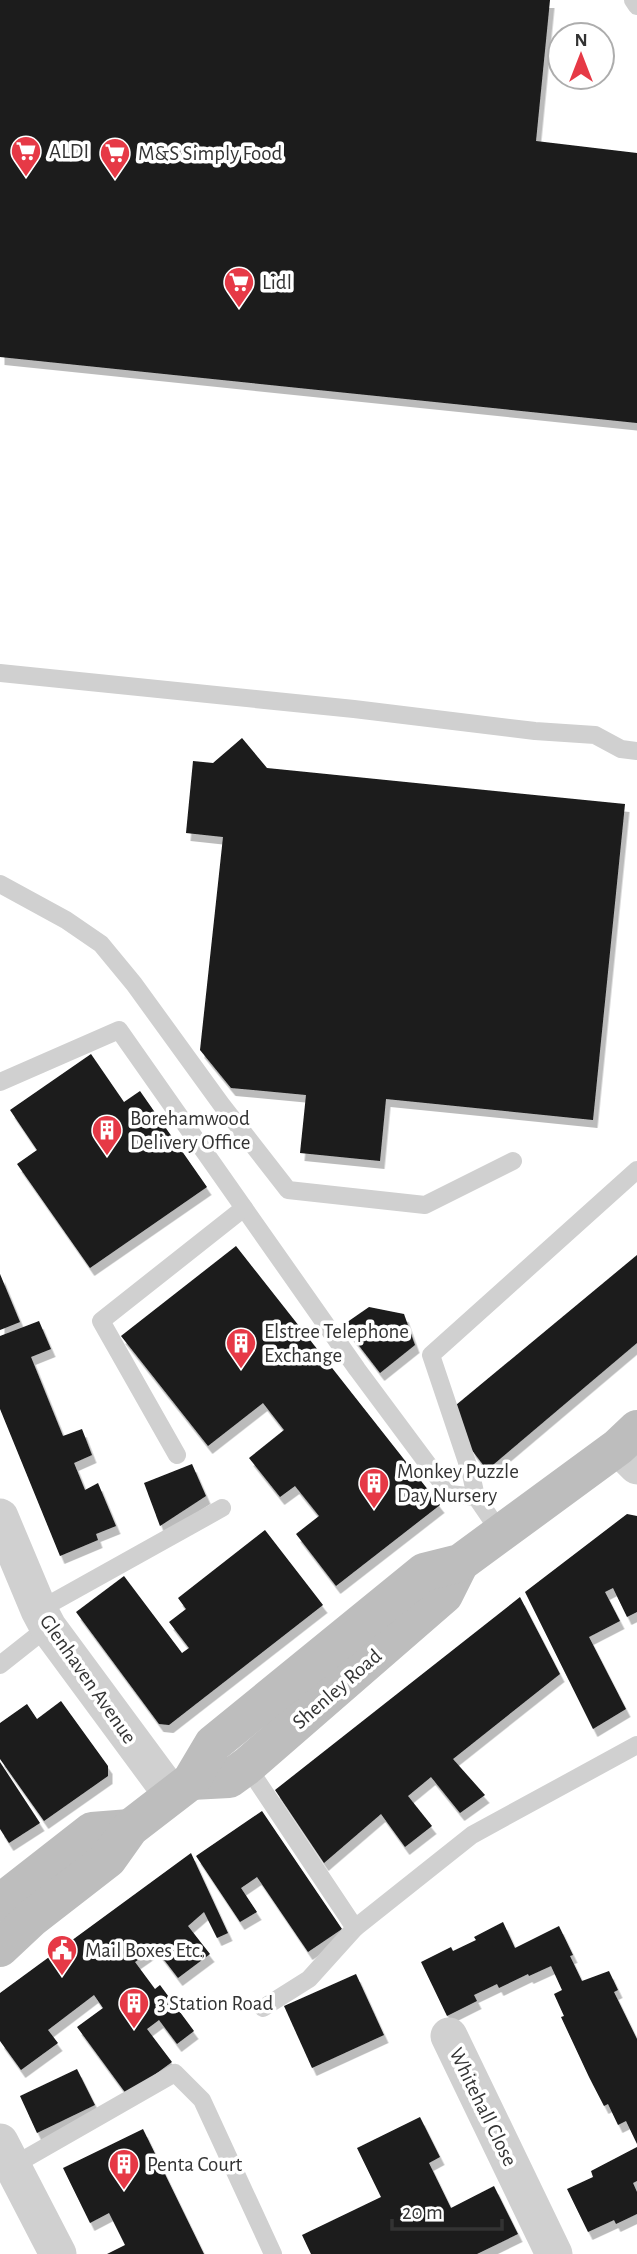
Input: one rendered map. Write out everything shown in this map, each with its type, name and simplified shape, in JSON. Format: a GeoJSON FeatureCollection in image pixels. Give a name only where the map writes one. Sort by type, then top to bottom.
{"type":"FeatureCollection","features":[{"type":"Feature","properties":{"kind":"main road","name":"Shenley Road"},"geometry":{"type":"LineString","coordinates":[[0,1948],[32,1918],[108,1859],[130,1828],[181,1788],[213,1744],[424,1572],[460,1563],[499,1532],[631,1447]]}},
{"type":"Feature","properties":{"kind":"main road","name":"Shenley Road"},"geometry":{"type":"LineString","coordinates":[[181,1788],[229,1779],[247,1766],[444,1595],[460,1563]]}},
{"type":"Feature","properties":{"kind":"main road"},"geometry":{"type":"LineString","coordinates":[[0,1903],[92,1831],[130,1828]]}},
{"type":"Feature","properties":{"kind":"street","name":"Glenhaven Avenue"},"geometry":{"type":"LineString","coordinates":[[0,1517],[43,1618],[181,1788]]}},
{"type":"Feature","properties":{"kind":"street","name":"Whitehall Close"},"geometry":{"type":"LineString","coordinates":[[449,2036],[555,2254]]}},
{"type":"Feature","properties":{"kind":"street"},"geometry":{"type":"LineString","coordinates":[[4,2161],[58,2254]]}},
{"type":"Feature","properties":{"kind":"lane"},"geometry":{"type":"LineString","coordinates":[[634,0],[637,6]]}},
{"type":"Feature","properties":{"kind":"lane"},"geometry":{"type":"LineString","coordinates":[[0,673],[354,709],[535,731],[595,735],[621,749],[637,751]]}},
{"type":"Feature","properties":{"kind":"lane"},"geometry":{"type":"LineString","coordinates":[[0,884],[66,920],[101,944],[288,1190],[425,1205],[513,1161]]}},
{"type":"Feature","properties":{"kind":"lane"},"geometry":{"type":"LineString","coordinates":[[0,1082],[119,1030],[357,1369],[450,1494],[475,1497]]}},
{"type":"Feature","properties":{"kind":"lane"},"geometry":{"type":"LineString","coordinates":[[499,1532],[475,1497],[471,1474],[430,1355],[637,1170]]}},
{"type":"Feature","properties":{"kind":"lane"},"geometry":{"type":"LineString","coordinates":[[177,1455],[102,1321],[244,1208]]}},
{"type":"Feature","properties":{"kind":"lane"},"geometry":{"type":"LineString","coordinates":[[0,1665],[43,1618],[222,1508]]}},
{"type":"Feature","properties":{"kind":"lane"},"geometry":{"type":"LineString","coordinates":[[263,2008],[309,1979],[355,1928],[472,1835],[637,1745]]}},
{"type":"Feature","properties":{"kind":"lane"},"geometry":{"type":"LineString","coordinates":[[247,1766],[355,1928]]}},
{"type":"Feature","properties":{"kind":"lane"},"geometry":{"type":"LineString","coordinates":[[4,2161],[175,2073],[202,2100],[272,2254]]}},
{"type":"Feature","properties":{"kind":"building"},"geometry":{"type":"Polygon","coordinates":[[[0,0],[550,0],[536,141],[637,153],[637,423],[0,357],[0,0]]]}},
{"type":"Feature","properties":{"kind":"building"},"geometry":{"type":"Polygon","coordinates":[[[242,738],[267,768],[625,804],[593,1120],[386,1099],[380,1161],[300,1153],[306,1095],[231,1088],[200,1050],[223,837],[186,833],[193,761],[213,763],[242,738]]]}},
{"type":"Feature","properties":{"kind":"building","name":"Borehamwood Delivery Office"},"geometry":{"type":"Polygon","coordinates":[[[91,1054],[124,1102],[140,1091],[207,1187],[90,1268],[17,1164],[37,1150],[10,1110],[91,1054]]]}},
{"type":"Feature","properties":{"kind":"building","name":"Elstree Telephone Exchange"},"geometry":{"type":"Polygon","coordinates":[[[236,1246],[440,1505],[336,1586],[296,1534],[319,1516],[295,1486],[280,1497],[249,1458],[284,1430],[263,1403],[208,1446],[121,1336],[236,1246]]]}},
{"type":"Feature","properties":{"kind":"building"},"geometry":{"type":"Polygon","coordinates":[[[637,1255],[637,1343],[487,1470],[471,1449],[456,1405],[637,1255]]]}},
{"type":"Feature","properties":{"kind":"building"},"geometry":{"type":"Polygon","coordinates":[[[0,1274],[20,1322],[0,1330],[0,1274]]]}},
{"type":"Feature","properties":{"kind":"building"},"geometry":{"type":"Polygon","coordinates":[[[369,1307],[404,1314],[415,1345],[380,1373],[343,1325],[369,1307]]]}},
{"type":"Feature","properties":{"kind":"building"},"geometry":{"type":"Polygon","coordinates":[[[39,1321],[51,1349],[31,1357],[63,1436],[82,1429],[92,1455],[74,1463],[85,1490],[98,1483],[116,1526],[96,1534],[98,1540],[60,1556],[0,1409],[0,1336],[39,1321]]]}},
{"type":"Feature","properties":{"kind":"building"},"geometry":{"type":"Polygon","coordinates":[[[192,1464],[206,1496],[160,1526],[144,1483],[192,1464]]]}},
{"type":"Feature","properties":{"kind":"building"},"geometry":{"type":"Polygon","coordinates":[[[627,1514],[637,1516],[637,1612],[627,1617],[613,1588],[605,1592],[620,1621],[589,1637],[626,1709],[593,1729],[525,1592],[627,1514]]]}},
{"type":"Feature","properties":{"kind":"building"},"geometry":{"type":"Polygon","coordinates":[[[265,1530],[323,1605],[169,1725],[159,1724],[76,1612],[124,1576],[182,1653],[189,1648],[169,1622],[186,1609],[178,1598],[265,1530]]]}},
{"type":"Feature","properties":{"kind":"building"},"geometry":{"type":"Polygon","coordinates":[[[520,1597],[560,1674],[453,1759],[485,1795],[460,1813],[431,1777],[408,1796],[432,1826],[405,1847],[381,1814],[324,1863],[275,1790],[520,1597]]]}},
{"type":"Feature","properties":{"kind":"building"},"geometry":{"type":"Polygon","coordinates":[[[61,1701],[108,1766],[108,1776],[44,1821],[0,1759],[0,1723],[27,1704],[37,1719],[61,1701]]]}},
{"type":"Feature","properties":{"kind":"building"},"geometry":{"type":"Polygon","coordinates":[[[0,1762],[40,1823],[9,1843],[0,1829],[0,1762]]]}},
{"type":"Feature","properties":{"kind":"building"},"geometry":{"type":"Polygon","coordinates":[[[262,1811],[342,1929],[308,1952],[257,1877],[241,1888],[257,1912],[240,1922],[196,1856],[262,1811]]]}},
{"type":"Feature","properties":{"kind":"building"},"geometry":{"type":"Polygon","coordinates":[[[191,1853],[228,1933],[217,1938],[204,1912],[188,1926],[210,1954],[178,1978],[155,1948],[135,1962],[155,1989],[160,1985],[194,2031],[177,2044],[159,2020],[147,2029],[172,2062],[127,2095],[77,2027],[103,2008],[94,1995],[48,2030],[58,2043],[21,2070],[0,2041],[0,1993],[191,1853]]]}},
{"type":"Feature","properties":{"kind":"building"},"geometry":{"type":"Polygon","coordinates":[[[503,1922],[515,1948],[559,1926],[582,1981],[609,1971],[618,1990],[614,1992],[637,2039],[637,2144],[626,2121],[618,2125],[608,2104],[604,2106],[589,2077],[561,2017],[564,2016],[554,1994],[562,1990],[551,1966],[499,1988],[497,1984],[474,1995],[477,2001],[447,2016],[421,1962],[451,1947],[453,1951],[476,1940],[474,1937],[503,1922]]]}},
{"type":"Feature","properties":{"kind":"building"},"geometry":{"type":"Polygon","coordinates":[[[356,1974],[384,2035],[312,2068],[284,2006],[356,1974]]]}},
{"type":"Feature","properties":{"kind":"building"},"geometry":{"type":"Polygon","coordinates":[[[77,2069],[95,2105],[37,2133],[20,2096],[77,2069]]]}},
{"type":"Feature","properties":{"kind":"building"},"geometry":{"type":"Polygon","coordinates":[[[420,2117],[440,2157],[429,2163],[451,2208],[494,2186],[518,2234],[477,2254],[311,2254],[302,2235],[381,2197],[357,2148],[420,2117]]]}},
{"type":"Feature","properties":{"kind":"building","name":"Penta Court"},"geometry":{"type":"Polygon","coordinates":[[[143,2129],[204,2254],[107,2254],[125,2245],[109,2213],[90,2223],[63,2168],[143,2129]]]}},
{"type":"Feature","properties":{"kind":"building"},"geometry":{"type":"Polygon","coordinates":[[[637,2147],[637,2181],[633,2183],[637,2192],[637,2214],[616,2224],[614,2220],[588,2232],[567,2189],[593,2177],[591,2171],[637,2147]]]}},
{"type":"Feature","properties":{"kind":"place","name":"ALDI"},"geometry":{"type":"Point","coordinates":[26,178]}},
{"type":"Feature","properties":{"kind":"place","name":"M&S Simply Food"},"geometry":{"type":"Point","coordinates":[115,180]}},
{"type":"Feature","properties":{"kind":"place","name":"Lidl"},"geometry":{"type":"Point","coordinates":[239,309]}},
{"type":"Feature","properties":{"kind":"place","name":"Borehamwood Delivery Office"},"geometry":{"type":"Point","coordinates":[107,1157]}},
{"type":"Feature","properties":{"kind":"place","name":"Elstree Telephone Exchange"},"geometry":{"type":"Point","coordinates":[241,1370]}},
{"type":"Feature","properties":{"kind":"place","name":"Monkey Puzzle Day Nursery"},"geometry":{"type":"Point","coordinates":[374,1510]}},
{"type":"Feature","properties":{"kind":"place","name":"Mail Boxes Etc."},"geometry":{"type":"Point","coordinates":[62,1977]}},
{"type":"Feature","properties":{"kind":"place","name":"3 Station Road"},"geometry":{"type":"Point","coordinates":[134,2030]}},
{"type":"Feature","properties":{"kind":"place","name":"Penta Court"},"geometry":{"type":"Point","coordinates":[124,2191]}}]}
